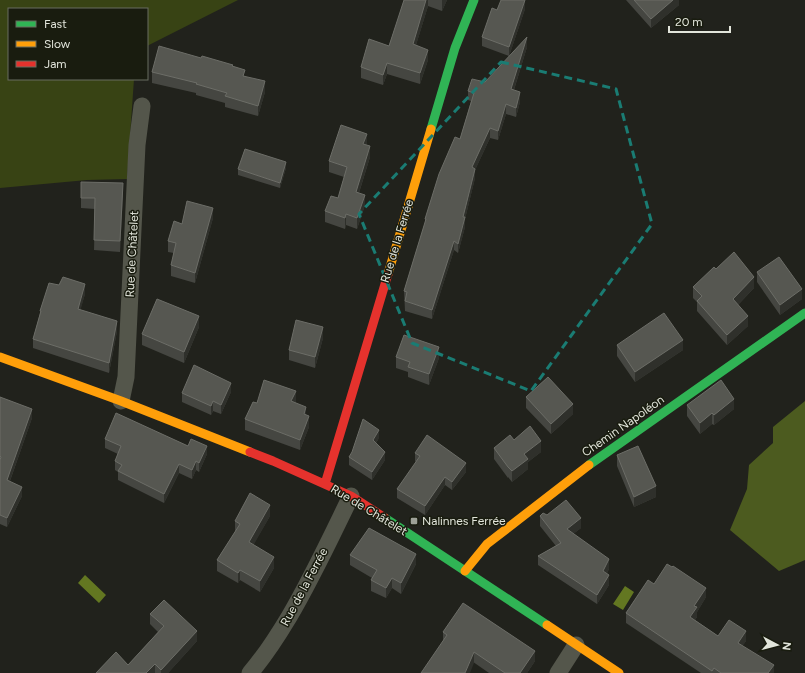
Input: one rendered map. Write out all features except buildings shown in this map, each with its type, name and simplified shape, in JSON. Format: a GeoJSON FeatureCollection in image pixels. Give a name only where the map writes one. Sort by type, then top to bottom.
{"type":"FeatureCollection","features":[{"type":"Feature","properties":{"kind":"street","name":"Rue de la Ferrée"},"geometry":{"type":"LineString","coordinates":[[325,484],[455,48],[474,0]]}},
{"type":"Feature","properties":{"kind":"street","name":"Rue de Châtelet"},"geometry":{"type":"LineString","coordinates":[[121,401],[126,378],[137,145],[142,106]]}},
{"type":"Feature","properties":{"kind":"street","name":"Chemin Napoléon"},"geometry":{"type":"LineString","coordinates":[[465,570],[487,544],[594,461],[805,313]]}},
{"type":"Feature","properties":{"kind":"street","name":"Rue de Châtelet"},"geometry":{"type":"LineString","coordinates":[[0,356],[121,401],[273,461],[351,496],[619,673]]}},
{"type":"Feature","properties":{"kind":"street","name":"Rue de la Ferrée"},"geometry":{"type":"LineString","coordinates":[[250,673],[277,638],[302,594],[351,496]]}},
{"type":"Feature","properties":{"kind":"street"},"geometry":{"type":"LineString","coordinates":[[558,673],[576,645]]}},
{"type":"Feature","properties":{"kind":"highlighted area"},"geometry":{"type":"Polygon","coordinates":[[[501,62],[616,89],[652,224],[531,391],[412,343],[359,214],[501,62]]]}},
{"type":"Feature","properties":{"kind":"shaded area"},"geometry":{"type":"Polygon","coordinates":[[[0,0],[238,0],[148,45],[148,8],[8,8],[8,80],[134,80],[127,179],[87,180],[0,188],[0,0]]]}},
{"type":"Feature","properties":{"kind":"shaded area"},"geometry":{"type":"Polygon","coordinates":[[[805,401],[805,560],[779,571],[730,530],[747,489],[749,465],[773,443],[773,427],[805,401]]]}},
{"type":"Feature","properties":{"kind":"shaded area"},"geometry":{"type":"Polygon","coordinates":[[[85,575],[106,595],[99,603],[78,583],[85,575]]]}},
{"type":"Feature","properties":{"kind":"shaded area"},"geometry":{"type":"Polygon","coordinates":[[[625,586],[634,592],[623,610],[613,604],[625,586]]]}},
{"type":"Feature","properties":{"kind":"traffic: fast"},"geometry":{"type":"LineString","coordinates":[[431,129],[455,48],[474,0]]}},
{"type":"Feature","properties":{"kind":"traffic: fast"},"geometry":{"type":"LineString","coordinates":[[589,465],[805,313]]}},
{"type":"Feature","properties":{"kind":"traffic: fast"},"geometry":{"type":"LineString","coordinates":[[385,518],[547,625]]}},
{"type":"Feature","properties":{"kind":"traffic: slow"},"geometry":{"type":"LineString","coordinates":[[388,274],[431,129]]}},
{"type":"Feature","properties":{"kind":"traffic: slow"},"geometry":{"type":"LineString","coordinates":[[0,357],[121,401],[250,452]]}},
{"type":"Feature","properties":{"kind":"traffic: slow"},"geometry":{"type":"LineString","coordinates":[[465,571],[487,544],[589,465]]}},
{"type":"Feature","properties":{"kind":"traffic: slow"},"geometry":{"type":"LineString","coordinates":[[547,625],[619,673]]}},
{"type":"Feature","properties":{"kind":"traffic: jam"},"geometry":{"type":"LineString","coordinates":[[325,484],[388,274]]}},
{"type":"Feature","properties":{"kind":"traffic: jam"},"geometry":{"type":"LineString","coordinates":[[250,452],[351,496],[385,518]]}},
{"type":"Feature","properties":{"kind":"place","name":"Nalinnes Ferrée"},"geometry":{"type":"Point","coordinates":[414,521]}}]}
